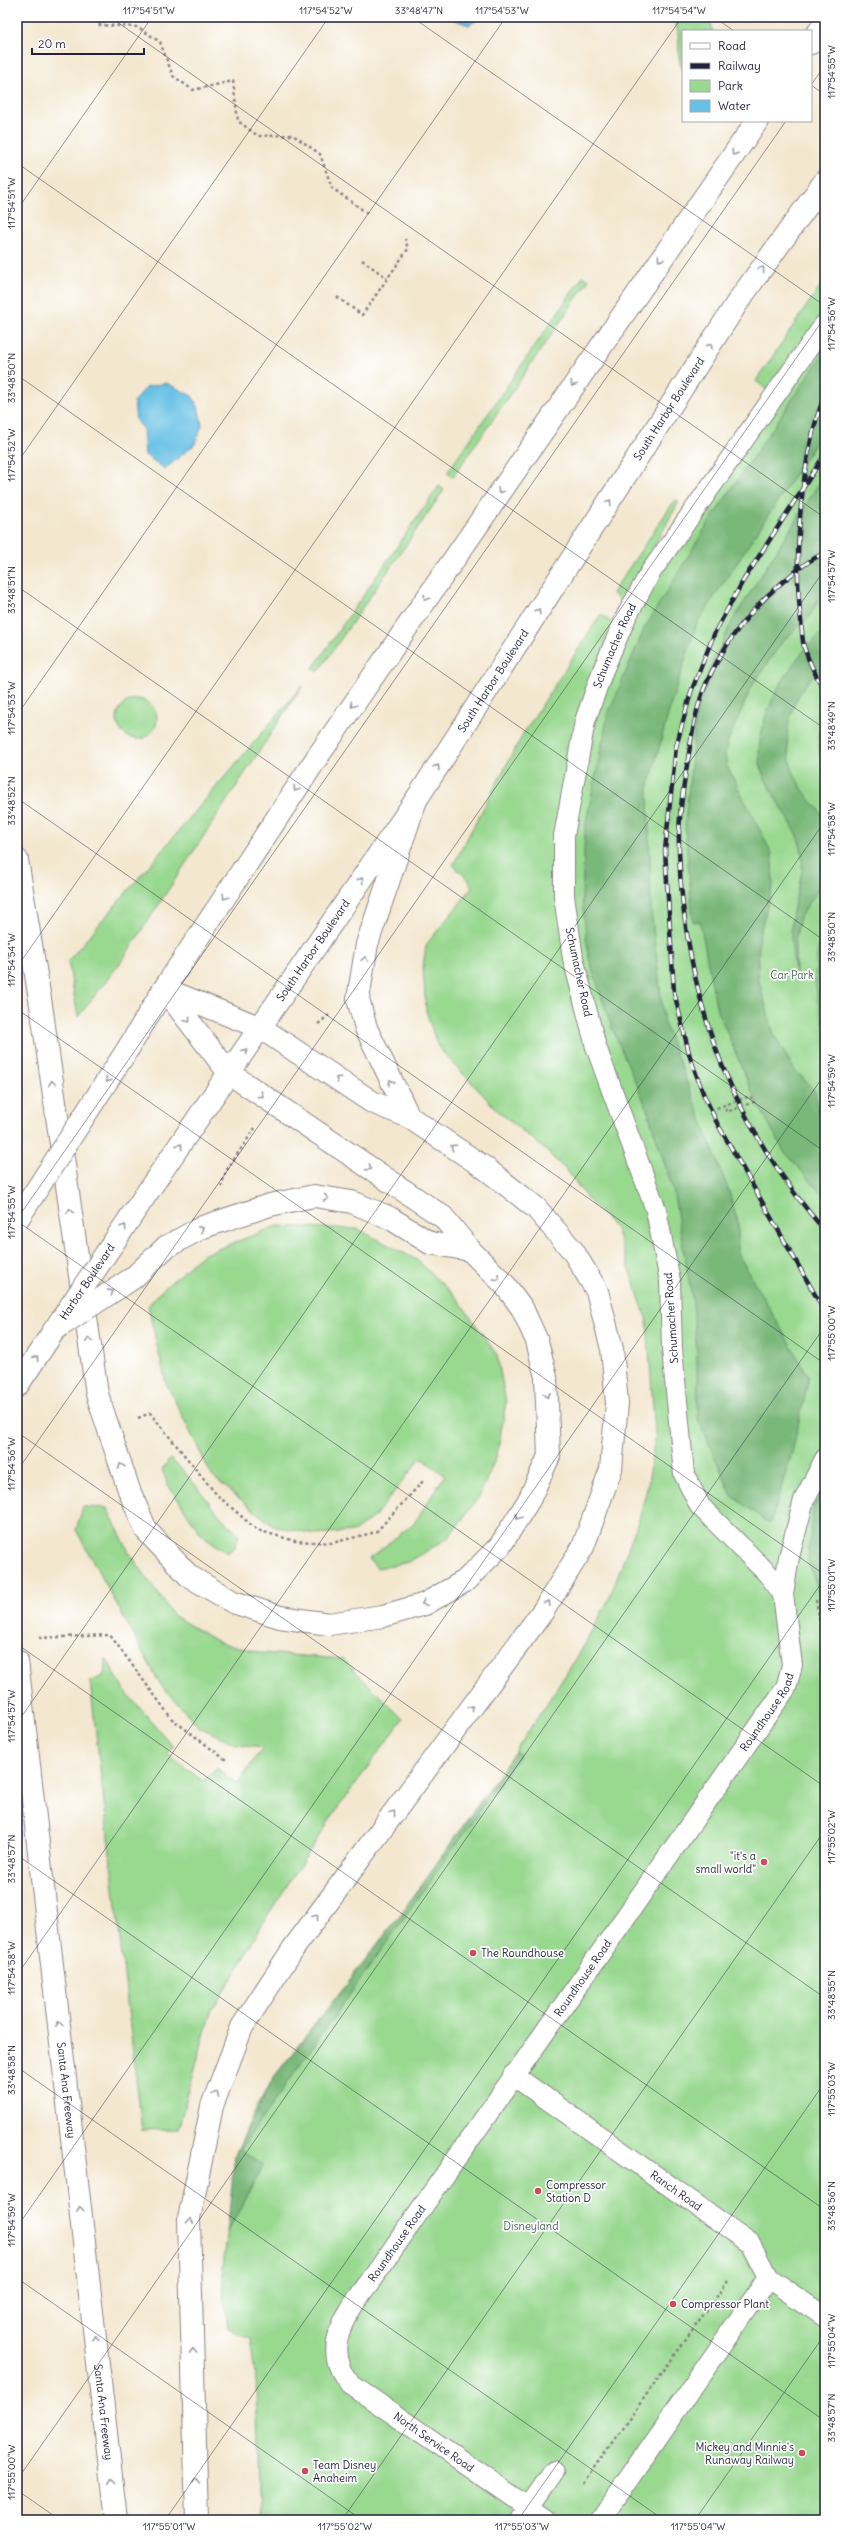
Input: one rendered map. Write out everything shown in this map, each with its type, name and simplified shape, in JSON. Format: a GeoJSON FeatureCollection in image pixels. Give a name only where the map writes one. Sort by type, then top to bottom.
{"type":"FeatureCollection","features":[{"type":"Feature","properties":{"kind":"main road"},"geometry":{"type":"LineString","coordinates":[[812,43],[825,24]]}},
{"type":"Feature","properties":{"kind":"main road"},"geometry":{"type":"LineString","coordinates":[[17,1220],[129,1047],[164,989],[318,756],[756,122]]}},
{"type":"Feature","properties":{"kind":"main road","name":"South Harbor Boulevard"},"geometry":{"type":"LineString","coordinates":[[157,1178],[416,800],[739,300],[825,181]]}},
{"type":"Feature","properties":{"kind":"main road"},"geometry":{"type":"LineString","coordinates":[[409,1117],[366,1028],[358,999],[367,944],[416,800]]}},
{"type":"Feature","properties":{"kind":"main road"},"geometry":{"type":"LineString","coordinates":[[17,860],[41,1005],[97,1394],[109,1431],[146,1530],[189,1576],[234,1602],[280,1617],[329,1624],[383,1616],[425,1604],[465,1581],[500,1546],[529,1500],[549,1456],[546,1378],[537,1341],[522,1308],[505,1285],[470,1250],[443,1217],[229,1073],[164,989]]}},
{"type":"Feature","properties":{"kind":"main road"},"geometry":{"type":"LineString","coordinates":[[164,989],[261,1028],[372,1102],[409,1117],[486,1168],[536,1208],[573,1251],[597,1291],[612,1349],[616,1403],[611,1469],[583,1547],[543,1611],[302,1935],[242,2027],[212,2106],[189,2219],[197,2520]]}},
{"type":"Feature","properties":{"kind":"main road","name":"Harbor Boulevard"},"geometry":{"type":"LineString","coordinates":[[17,1386],[157,1178]]}},
{"type":"Feature","properties":{"kind":"main road"},"geometry":{"type":"LineString","coordinates":[[55,1329],[133,1278],[166,1247],[203,1227],[270,1205],[314,1196],[352,1202],[390,1218],[430,1243],[470,1250]]}},
{"type":"Feature","properties":{"kind":"main road","name":"Santa Ana Freeway"},"geometry":{"type":"LineString","coordinates":[[17,1661],[116,2520]]}},
{"type":"Feature","properties":{"kind":"lane","name":"Schumacher Road"},"geometry":{"type":"LineString","coordinates":[[783,1594],[769,1576],[700,1506],[684,1474],[672,1349],[670,1281],[656,1210],[596,1047],[573,958],[564,896],[564,836],[585,721],[603,670],[626,617],[650,573],[825,324]]}},
{"type":"Feature","properties":{"kind":"lane"},"geometry":{"type":"LineString","coordinates":[[783,1594],[789,1557],[804,1500],[825,1459]]}},
{"type":"Feature","properties":{"kind":"lane","name":"Roundhouse Road"},"geometry":{"type":"LineString","coordinates":[[336,2352],[344,2319],[513,2075],[786,1688],[792,1665],[783,1594]]}},
{"type":"Feature","properties":{"kind":"lane","name":"Ranch Road"},"geometry":{"type":"LineString","coordinates":[[513,2075],[750,2243],[768,2278],[824,2315]]}},
{"type":"Feature","properties":{"kind":"lane"},"geometry":{"type":"LineString","coordinates":[[600,2520],[768,2278]]}},
{"type":"Feature","properties":{"kind":"lane","name":"North Service Road"},"geometry":{"type":"LineString","coordinates":[[336,2352],[340,2368],[350,2384],[524,2514],[547,2520]]}},
{"type":"Feature","properties":{"kind":"lane"},"geometry":{"type":"LineString","coordinates":[[524,2514],[554,2472]]}},
{"type":"Feature","properties":{"kind":"path"},"geometry":{"type":"LineString","coordinates":[[89,17],[100,25],[138,27],[149,34],[160,42],[173,76],[193,90],[233,81],[238,122],[258,136],[293,135],[320,154],[332,188],[367,213]]}},
{"type":"Feature","properties":{"kind":"path"},"geometry":{"type":"LineString","coordinates":[[337,297],[362,315],[408,249],[405,239]]}},
{"type":"Feature","properties":{"kind":"path"},"geometry":{"type":"LineString","coordinates":[[362,260],[387,278]]}},
{"type":"Feature","properties":{"kind":"path"},"geometry":{"type":"LineString","coordinates":[[318,1024],[333,1013]]}},
{"type":"Feature","properties":{"kind":"path"},"geometry":{"type":"LineString","coordinates":[[711,1110],[750,1096],[754,1102],[726,1112],[723,1106]]}},
{"type":"Feature","properties":{"kind":"path"},"geometry":{"type":"LineString","coordinates":[[220,1190],[226,1171],[256,1125]]}},
{"type":"Feature","properties":{"kind":"path"},"geometry":{"type":"LineString","coordinates":[[109,1431],[150,1413],[217,1495],[257,1530],[295,1541],[332,1543],[376,1532],[424,1480]]}},
{"type":"Feature","properties":{"kind":"path"},"geometry":{"type":"LineString","coordinates":[[32,1638],[110,1635],[172,1719],[226,1760]]}},
{"type":"Feature","properties":{"kind":"green space"},"geometry":{"type":"Polygon","coordinates":[[[673,17],[710,17],[713,30],[682,30],[682,69],[679,59],[679,39],[673,17]]]}},
{"type":"Feature","properties":{"kind":"green space"},"geometry":{"type":"Polygon","coordinates":[[[583,276],[589,280],[453,477],[447,473],[583,276]]]}},
{"type":"Feature","properties":{"kind":"green space","name":"Disneyland"},"geometry":{"type":"Polygon","coordinates":[[[825,279],[825,2520],[260,2520],[256,2381],[250,2339],[228,2328],[222,2275],[232,2198],[235,2155],[254,2112],[274,2077],[401,1914],[515,1752],[581,1651],[609,1599],[639,1519],[648,1485],[655,1435],[647,1321],[616,1229],[588,1200],[568,1172],[541,1146],[499,1112],[438,1047],[426,1011],[423,967],[426,945],[472,888],[468,879],[453,865],[523,734],[601,614],[612,623],[622,602],[612,593],[675,500],[679,502],[626,596],[768,391],[756,381],[825,279]]]}},
{"type":"Feature","properties":{"kind":"green space"},"geometry":{"type":"Polygon","coordinates":[[[825,351],[825,429],[697,623],[672,700],[648,789],[651,910],[664,1022],[729,1192],[738,1222],[738,1254],[809,1377],[792,1453],[770,1524],[732,1496],[698,1419],[697,1359],[693,1303],[673,1190],[646,1106],[612,1028],[589,959],[582,901],[585,828],[608,714],[644,629],[709,522],[825,351]]]}},
{"type":"Feature","properties":{"kind":"green space"},"geometry":{"type":"Polygon","coordinates":[[[825,474],[823,593],[809,617],[782,642],[753,684],[728,741],[725,754],[727,766],[772,854],[773,885],[759,936],[758,978],[774,1035],[794,1069],[815,1091],[825,1145],[823,1155],[825,1164],[825,1198],[784,1151],[754,1097],[716,1006],[700,921],[693,922],[685,825],[696,714],[711,665],[733,620],[825,474]]]}},
{"type":"Feature","properties":{"kind":"green space"},"geometry":{"type":"Polygon","coordinates":[[[439,486],[444,490],[318,672],[313,668],[439,486]]]}},
{"type":"Feature","properties":{"kind":"green space"},"geometry":{"type":"Polygon","coordinates":[[[825,631],[825,666],[813,676],[795,703],[790,718],[788,733],[788,749],[791,765],[797,780],[806,795],[825,817],[825,879],[800,917],[795,941],[796,974],[793,960],[791,926],[801,878],[803,861],[802,853],[795,832],[763,774],[759,756],[761,737],[766,716],[774,695],[798,658],[825,631]]]}},
{"type":"Feature","properties":{"kind":"green space"},"geometry":{"type":"Polygon","coordinates":[[[302,686],[121,962],[78,1017],[68,961],[302,686]]]}},
{"type":"Feature","properties":{"kind":"green space"},"geometry":{"type":"Polygon","coordinates":[[[133,699],[141,699],[148,702],[154,708],[157,719],[154,730],[148,736],[141,739],[133,739],[126,736],[120,730],[117,723],[117,715],[120,708],[126,702],[133,699]]]}},
{"type":"Feature","properties":{"kind":"green space"},"geometry":{"type":"Polygon","coordinates":[[[825,712],[825,767],[820,753],[819,733],[825,712]]]}},
{"type":"Feature","properties":{"kind":"green space"},"geometry":{"type":"Polygon","coordinates":[[[825,927],[825,1027],[816,990],[816,964],[825,927]]]}},
{"type":"Feature","properties":{"kind":"green space"},"geometry":{"type":"Polygon","coordinates":[[[277,1226],[358,1229],[417,1260],[458,1299],[497,1355],[506,1402],[497,1455],[479,1497],[448,1538],[409,1562],[377,1568],[369,1559],[415,1522],[445,1475],[421,1458],[375,1516],[355,1531],[315,1534],[273,1526],[212,1476],[166,1383],[148,1306],[162,1290],[202,1255],[277,1226]]]}},
{"type":"Feature","properties":{"kind":"green space"},"geometry":{"type":"Polygon","coordinates":[[[170,1459],[189,1477],[229,1526],[239,1534],[235,1547],[227,1553],[201,1534],[168,1485],[162,1469],[170,1459]]]}},
{"type":"Feature","properties":{"kind":"green space"},"geometry":{"type":"Polygon","coordinates":[[[825,1489],[825,1611],[808,1560],[813,1506],[825,1489]]]}},
{"type":"Feature","properties":{"kind":"green space"},"geometry":{"type":"Polygon","coordinates":[[[83,1507],[107,1508],[129,1552],[173,1615],[218,1642],[263,1653],[343,1659],[403,1719],[335,1812],[264,1921],[235,1974],[211,2011],[178,2129],[142,2130],[90,1682],[104,1675],[106,1658],[124,1690],[173,1746],[168,1754],[203,1781],[217,1768],[237,1784],[263,1747],[236,1744],[199,1727],[160,1684],[76,1530],[83,1507]]]}},
{"type":"Feature","properties":{"kind":"green space"},"geometry":{"type":"Polygon","coordinates":[[[515,1752],[520,1754],[240,2150],[263,2166],[227,2233],[235,2155],[274,2077],[401,1914],[515,1752]]]}},
{"type":"Feature","properties":{"kind":"water"},"geometry":{"type":"Polygon","coordinates":[[[447,17],[481,17],[469,25],[447,17]]]}},
{"type":"Feature","properties":{"kind":"water"},"geometry":{"type":"Polygon","coordinates":[[[166,383],[192,396],[198,406],[202,425],[195,444],[165,469],[145,455],[143,428],[136,421],[134,401],[147,387],[166,383]]]}},
{"type":"Feature","properties":{"kind":"railway"},"geometry":{"type":"LineString","coordinates":[[825,395],[810,446],[805,475],[801,506],[798,567],[802,637],[804,647],[813,670],[825,691]]}},
{"type":"Feature","properties":{"kind":"railway"},"geometry":{"type":"LineString","coordinates":[[825,454],[743,581],[715,632],[691,692],[676,747],[665,850],[674,992],[690,1057],[703,1093],[717,1123],[825,1312]]}},
{"type":"Feature","properties":{"kind":"railway"},"geometry":{"type":"LineString","coordinates":[[825,553],[806,563],[767,596],[746,619],[720,656],[706,684],[697,711],[683,793],[679,839],[680,877],[683,904],[697,987],[722,1065],[742,1109],[780,1173],[825,1231]]}},
{"type":"Feature","properties":{"kind":"place","name":"\"it's a small world\""},"geometry":{"type":"Point","coordinates":[764,1862]}},
{"type":"Feature","properties":{"kind":"place","name":"The Roundhouse"},"geometry":{"type":"Point","coordinates":[473,1953]}},
{"type":"Feature","properties":{"kind":"place","name":"Compressor Station D"},"geometry":{"type":"Point","coordinates":[538,2191]}},
{"type":"Feature","properties":{"kind":"place","name":"Compressor Plant"},"geometry":{"type":"Point","coordinates":[673,2304]}},
{"type":"Feature","properties":{"kind":"place","name":"Mickey and Minnie's Runaway Railway"},"geometry":{"type":"Point","coordinates":[802,2453]}},
{"type":"Feature","properties":{"kind":"place","name":"Team Disney Anaheim"},"geometry":{"type":"Point","coordinates":[305,2471]}},
{"type":"Feature","properties":{"kind":"park label","name":"Car Park"},"geometry":{"type":"Point","coordinates":[792,975]}}]}
